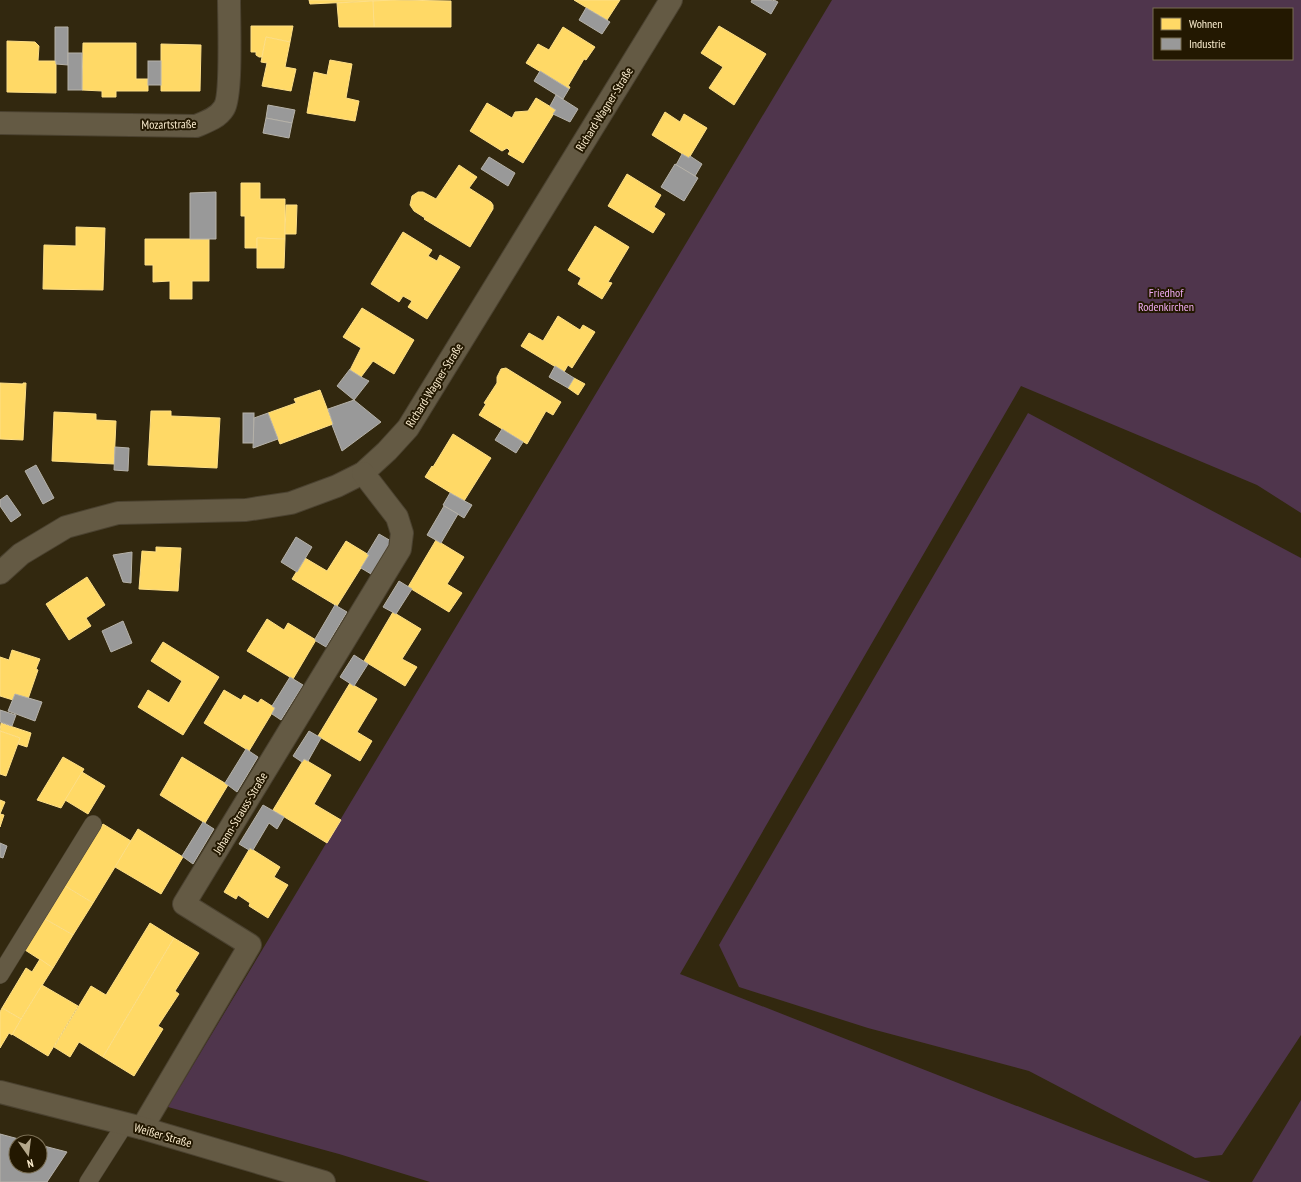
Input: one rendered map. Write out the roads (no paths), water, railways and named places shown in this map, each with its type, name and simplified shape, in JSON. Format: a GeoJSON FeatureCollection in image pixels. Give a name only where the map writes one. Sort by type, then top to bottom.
{"type":"FeatureCollection","features":[{"type":"Feature","properties":{"kind":"street","name":"Mozartstraße"},"geometry":{"type":"LineString","coordinates":[[0,123],[196,126],[212,119],[224,108],[228,92],[229,0]]}},
{"type":"Feature","properties":{"kind":"street","name":"Richard-Wagner-Straße"},"geometry":{"type":"LineString","coordinates":[[0,573],[21,554],[66,527],[118,513],[246,510],[291,503],[337,486],[363,472],[408,428],[671,0]]}},
{"type":"Feature","properties":{"kind":"street","name":"Johann-Strauss-Straße"},"geometry":{"type":"LineString","coordinates":[[134,1126],[250,945],[184,904],[400,549],[402,533],[397,517],[363,472]]}},
{"type":"Feature","properties":{"kind":"street","name":"Weißer Straße"},"geometry":{"type":"LineString","coordinates":[[0,1092],[134,1126],[324,1182]]}},
{"type":"Feature","properties":{"kind":"lane"},"geometry":{"type":"LineString","coordinates":[[0,975],[93,824]]}},
{"type":"Feature","properties":{"kind":"lane"},"geometry":{"type":"LineString","coordinates":[[88,1182],[134,1126]]}},
{"type":"Feature","properties":{"kind":"park label","name":"Friedhof Rodenkirchen"},"geometry":{"type":"Point","coordinates":[1166,299]}}]}
